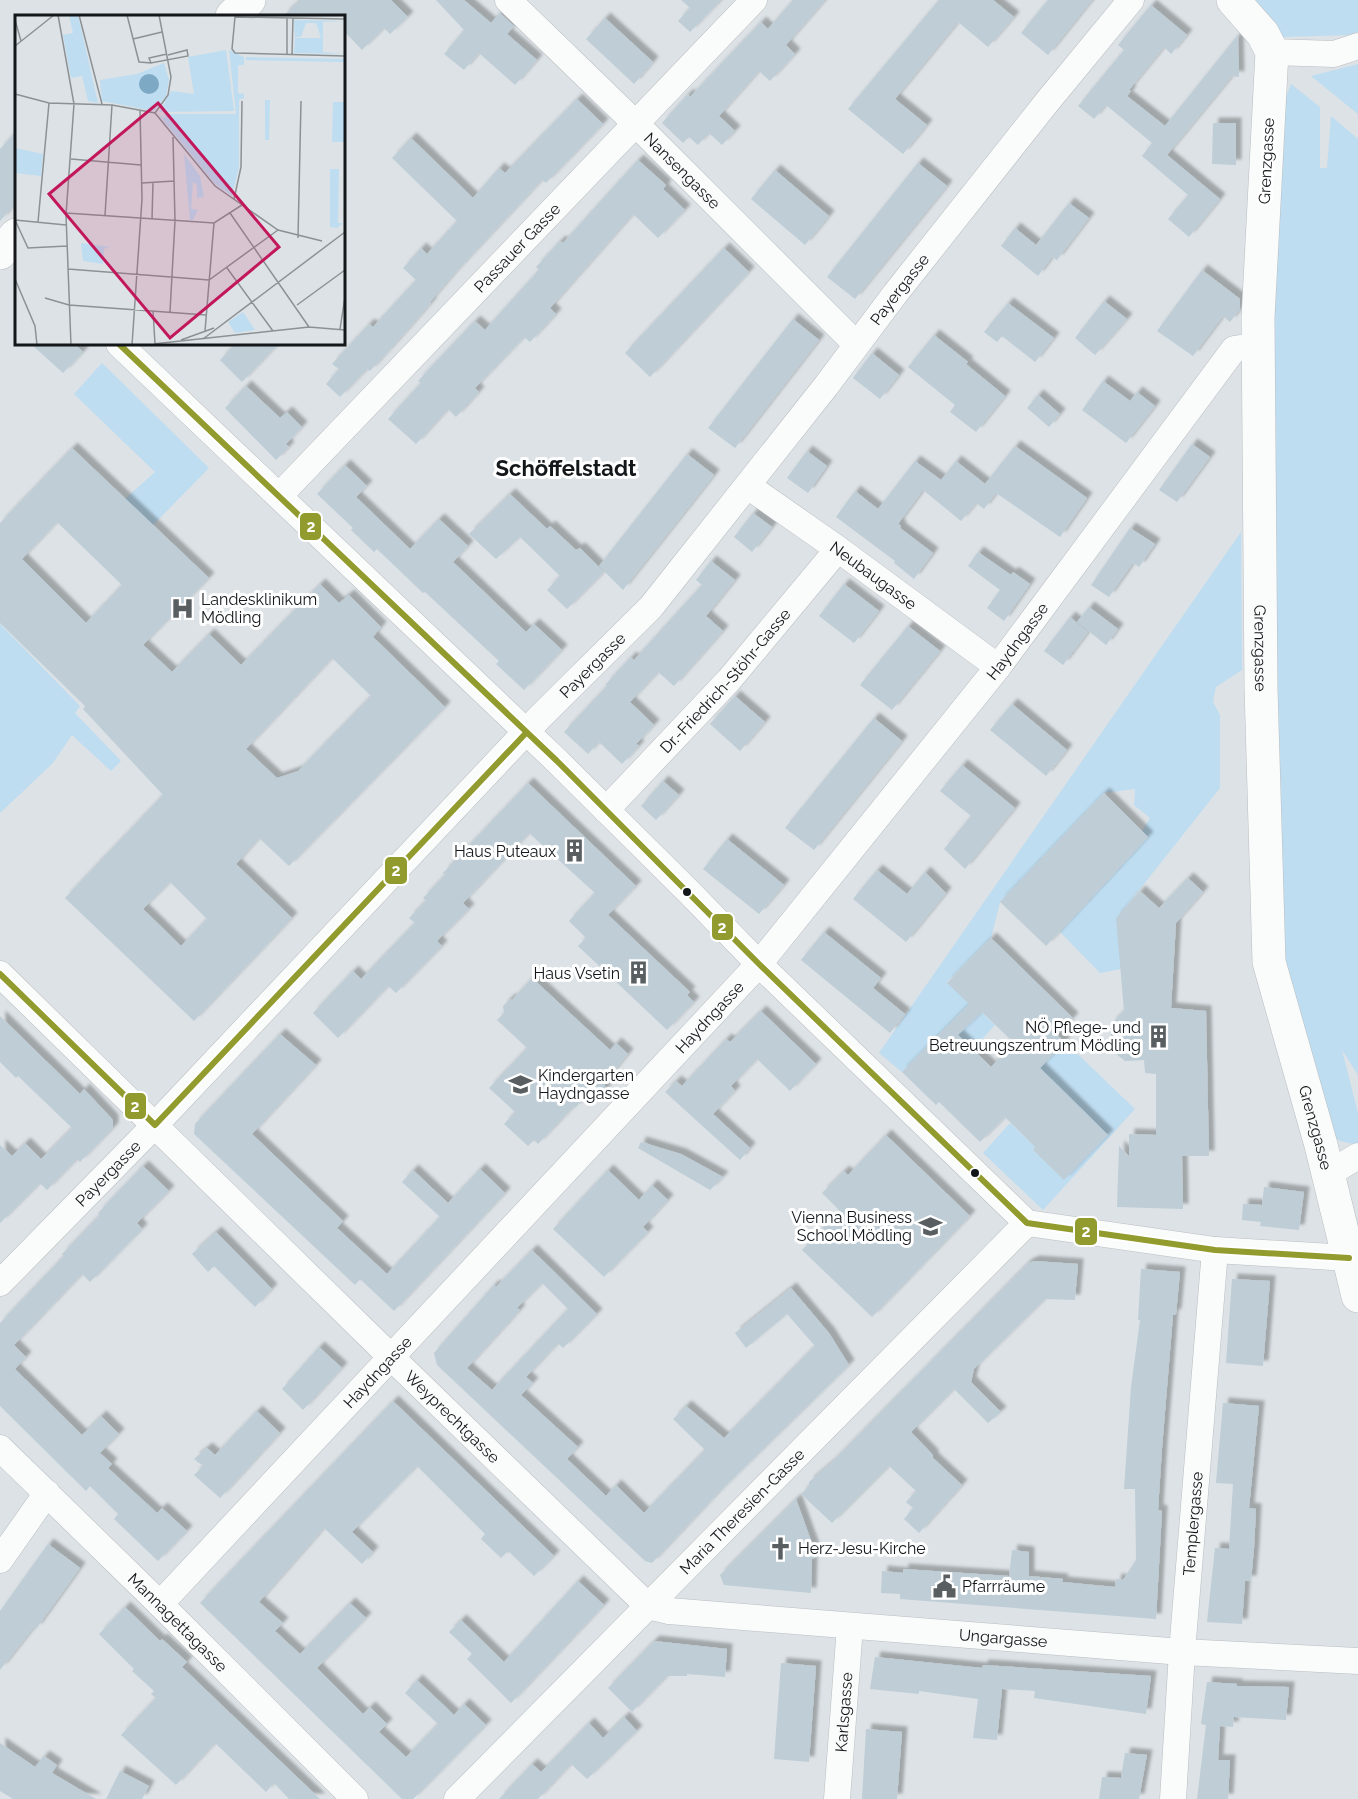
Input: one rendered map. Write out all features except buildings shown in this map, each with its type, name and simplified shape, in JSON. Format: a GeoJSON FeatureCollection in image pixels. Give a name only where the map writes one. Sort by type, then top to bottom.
{"type":"FeatureCollection","features":[{"type":"Feature","properties":{"kind":"street"},"geometry":{"type":"LineString","coordinates":[[233,15],[249,0]]}},
{"type":"Feature","properties":{"kind":"street","name":"Nansengasse"},"geometry":{"type":"LineString","coordinates":[[508,0],[856,344]]}},
{"type":"Feature","properties":{"kind":"street","name":"Passauer Gasse"},"geometry":{"type":"LineString","coordinates":[[279,496],[754,0]]}},
{"type":"Feature","properties":{"kind":"street","name":"Payergasse"},"geometry":{"type":"LineString","coordinates":[[0,1283],[155,1125],[526,733],[651,607],[1047,102],[1131,0]]}},
{"type":"Feature","properties":{"kind":"street"},"geometry":{"type":"LineString","coordinates":[[1233,0],[1263,34],[1272,52],[1334,54],[1358,46]]}},
{"type":"Feature","properties":{"kind":"street","name":"Grenzgasse"},"geometry":{"type":"LineString","coordinates":[[1272,52],[1258,345],[1262,688],[1269,962],[1328,1174],[1358,1296]]}},
{"type":"Feature","properties":{"kind":"street"},"geometry":{"type":"LineString","coordinates":[[120,345],[606,810],[759,964],[1027,1223],[1215,1250],[1349,1258]]}},
{"type":"Feature","properties":{"kind":"street","name":"Haydngasse"},"geometry":{"type":"LineString","coordinates":[[160,1604],[759,964],[998,667],[1234,349],[1258,345]]}},
{"type":"Feature","properties":{"kind":"street","name":"Neubaugasse"},"geometry":{"type":"LineString","coordinates":[[748,486],[998,667]]}},
{"type":"Feature","properties":{"kind":"street","name":"Dr.-Friedrich-Stöhr-Gasse"},"geometry":{"type":"LineString","coordinates":[[606,810],[729,680],[838,549]]}},
{"type":"Feature","properties":{"kind":"street","name":"Weyprechtgasse"},"geometry":{"type":"LineString","coordinates":[[0,974],[648,1606]]}},
{"type":"Feature","properties":{"kind":"street"},"geometry":{"type":"LineString","coordinates":[[1328,1174],[1358,1156]]}},
{"type":"Feature","properties":{"kind":"street","name":"Maria Theresien-Gasse"},"geometry":{"type":"LineString","coordinates":[[457,1799],[1027,1223]]}},
{"type":"Feature","properties":{"kind":"street","name":"Templergasse"},"geometry":{"type":"LineString","coordinates":[[1173,1799],[1182,1652],[1215,1250]]}},
{"type":"Feature","properties":{"kind":"street","name":"Mannagettagasse"},"geometry":{"type":"LineString","coordinates":[[0,1448],[356,1799]]}},
{"type":"Feature","properties":{"kind":"street"},"geometry":{"type":"LineString","coordinates":[[0,1560],[47,1493]]}},
{"type":"Feature","properties":{"kind":"street","name":"Ungargasse"},"geometry":{"type":"LineString","coordinates":[[648,1606],[669,1611],[1182,1652],[1358,1660]]}},
{"type":"Feature","properties":{"kind":"street","name":"Karlsgasse"},"geometry":{"type":"LineString","coordinates":[[837,1799],[850,1626]]}},
{"type":"Feature","properties":{"kind":"shaded area"},"geometry":{"type":"Polygon","coordinates":[[[1253,0],[1358,0],[1358,32],[1349,35],[1283,37],[1253,0]]]}},
{"type":"Feature","properties":{"kind":"shaded area"},"geometry":{"type":"Polygon","coordinates":[[[1358,64],[1358,114],[1311,76],[1358,64]]]}},
{"type":"Feature","properties":{"kind":"shaded area"},"geometry":{"type":"Polygon","coordinates":[[[1291,84],[1320,107],[1320,168],[1327,168],[1331,116],[1358,139],[1358,1075],[1342,1050],[1358,1113],[1358,1145],[1340,1141],[1329,1134],[1277,947],[1273,130],[1291,84]]]}},
{"type":"Feature","properties":{"kind":"shaded area"},"geometry":{"type":"Polygon","coordinates":[[[102,363],[209,468],[153,525],[125,499],[155,472],[74,394],[102,363]]]}},
{"type":"Feature","properties":{"kind":"shaded area"},"geometry":{"type":"Polygon","coordinates":[[[1241,532],[1242,670],[1216,687],[1213,702],[1220,715],[1220,788],[1117,918],[1121,969],[1100,973],[1060,932],[1148,837],[1142,831],[1150,818],[1134,805],[1135,789],[1104,793],[1000,902],[991,938],[947,982],[980,1014],[982,1012],[995,1025],[973,1049],[948,1025],[902,1072],[879,1053],[1241,532]]]}},
{"type":"Feature","properties":{"kind":"shaded area"},"geometry":{"type":"Polygon","coordinates":[[[0,624],[80,706],[75,713],[121,761],[111,771],[72,735],[52,764],[0,813],[0,624]]]}},
{"type":"Feature","properties":{"kind":"shaded area"},"geometry":{"type":"Polygon","coordinates":[[[1065,1042],[1135,1109],[1043,1210],[983,1153],[1010,1123],[1035,1147],[1033,1150],[1064,1179],[1040,1068],[1065,1042]]]}},
{"type":"Feature","properties":{"kind":"transit line","name":"2"},"geometry":{"type":"LineString","coordinates":[[120,345],[557,761],[759,964],[1027,1223],[1215,1250],[1349,1258]]}},
{"type":"Feature","properties":{"kind":"transit line","name":"2"},"geometry":{"type":"LineString","coordinates":[[0,974],[155,1125],[526,733]]}},
{"type":"Feature","properties":{"kind":"place","name":"Landesklinikum Mödling"},"geometry":{"type":"Point","coordinates":[183,608]}},
{"type":"Feature","properties":{"kind":"place","name":"Haus Puteaux"},"geometry":{"type":"Point","coordinates":[574,851]}},
{"type":"Feature","properties":{"kind":"place","name":"Haus Vsetin"},"geometry":{"type":"Point","coordinates":[638,973]}},
{"type":"Feature","properties":{"kind":"place","name":"NÖ Pflege- und Betreuungszentrum Mödling"},"geometry":{"type":"Point","coordinates":[1159,1036]}},
{"type":"Feature","properties":{"kind":"place","name":"Kindergarten Haydngasse"},"geometry":{"type":"Point","coordinates":[520,1084]}},
{"type":"Feature","properties":{"kind":"place","name":"Vienna Business School Mödling"},"geometry":{"type":"Point","coordinates":[930,1226]}},
{"type":"Feature","properties":{"kind":"place","name":"Herz-Jesu-Kirche"},"geometry":{"type":"Point","coordinates":[780,1548]}},
{"type":"Feature","properties":{"kind":"place","name":"Pfarrräume"},"geometry":{"type":"Point","coordinates":[944,1586]}},
{"type":"Feature","properties":{"kind":"district","name":"Schöffelstadt"},"geometry":{"type":"Point","coordinates":[566,468]}}]}
